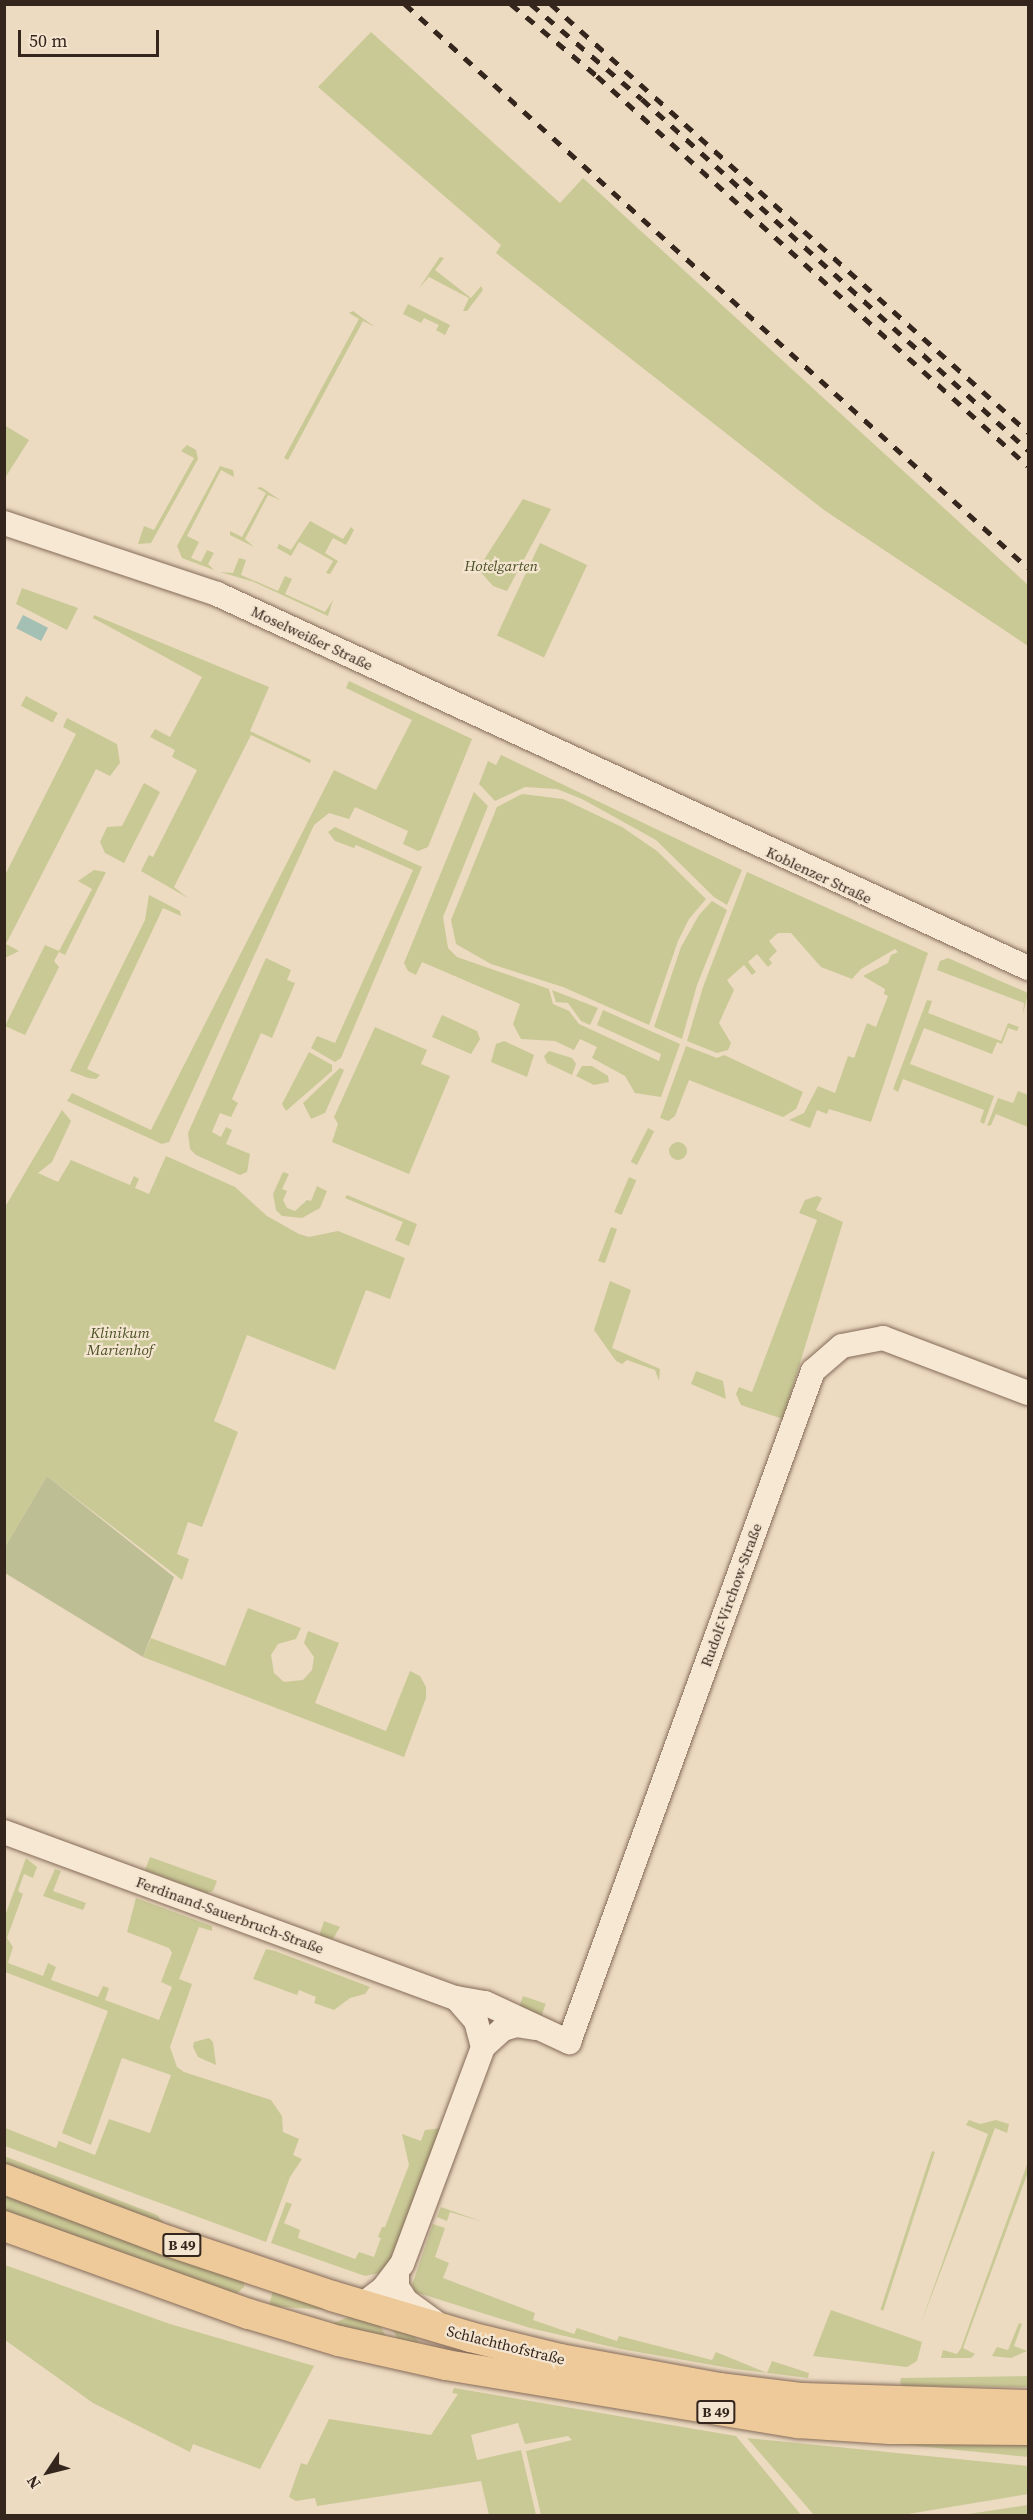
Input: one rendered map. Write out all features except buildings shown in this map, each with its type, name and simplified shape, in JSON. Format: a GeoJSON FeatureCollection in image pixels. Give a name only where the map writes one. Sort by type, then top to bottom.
{"type":"FeatureCollection","features":[{"type":"Feature","properties":{"kind":"main road","name":"Schlachthofstraße"},"geometry":{"type":"LineString","coordinates":[[4,2179],[262,2272],[416,2321],[560,2359],[719,2388],[887,2403],[1029,2405]]}},
{"type":"Feature","properties":{"kind":"main road","name":"Schlachthofstraße"},"geometry":{"type":"LineString","coordinates":[[4,2226],[249,2314],[446,2365],[798,2423],[890,2429],[1029,2430]]}},
{"type":"Feature","properties":{"kind":"main road"},"geometry":{"type":"LineString","coordinates":[[249,2314],[262,2272]]}},
{"type":"Feature","properties":{"kind":"main road"},"geometry":{"type":"LineString","coordinates":[[280,2323],[332,2318],[363,2304]]}},
{"type":"Feature","properties":{"kind":"main road"},"geometry":{"type":"LineString","coordinates":[[416,2321],[446,2365]]}},
{"type":"Feature","properties":{"kind":"street","name":"Moselweißer Straße"},"geometry":{"type":"LineString","coordinates":[[4,523],[217,594],[610,778]]}},
{"type":"Feature","properties":{"kind":"street","name":"Koblenzer Straße"},"geometry":{"type":"LineString","coordinates":[[610,778],[1029,968]]}},
{"type":"Feature","properties":{"kind":"street","name":"Rudolf-Virchow-Straße"},"geometry":{"type":"LineString","coordinates":[[569,2042],[813,1371],[842,1346],[883,1338],[1029,1393]]}},
{"type":"Feature","properties":{"kind":"street","name":"Ferdinand-Sauerbruch-Straße"},"geometry":{"type":"LineString","coordinates":[[4,1832],[456,1998],[485,2003],[569,2042]]}},
{"type":"Feature","properties":{"kind":"street","name":"Ferdinand-Sauerbruch-Straße"},"geometry":{"type":"LineString","coordinates":[[456,1998],[476,2021],[483,2047]]}},
{"type":"Feature","properties":{"kind":"street","name":"Ferdinand-Sauerbruch-Straße"},"geometry":{"type":"LineString","coordinates":[[363,2304],[397,2273],[483,2047],[503,2029],[516,2025],[535,2028]]}},
{"type":"Feature","properties":{"kind":"street"},"geometry":{"type":"LineString","coordinates":[[397,2273],[397,2287],[406,2301],[447,2330]]}},
{"type":"Feature","properties":{"kind":"green space"},"geometry":{"type":"Polygon","coordinates":[[[371,32],[560,203],[583,178],[1028,585],[1028,646],[824,510],[496,253],[501,245],[318,87],[371,32]]]}},
{"type":"Feature","properties":{"kind":"green space"},"geometry":{"type":"Polygon","coordinates":[[[440,257],[444,258],[435,270],[471,298],[481,286],[483,290],[467,311],[463,311],[469,298],[429,277],[419,288],[440,257]]]}},
{"type":"Feature","properties":{"kind":"green space"},"geometry":{"type":"Polygon","coordinates":[[[408,304],[450,325],[445,335],[436,330],[439,325],[424,318],[421,323],[403,314],[408,304]]]}},
{"type":"Feature","properties":{"kind":"green space"},"geometry":{"type":"Polygon","coordinates":[[[353,311],[375,327],[363,321],[288,460],[284,458],[359,319],[349,313],[353,311]]]}},
{"type":"Feature","properties":{"kind":"green space"},"geometry":{"type":"Polygon","coordinates":[[[4,425],[29,440],[5,478],[4,478],[4,425]]]}},
{"type":"Feature","properties":{"kind":"green space"},"geometry":{"type":"Polygon","coordinates":[[[187,445],[196,450],[198,459],[151,543],[138,544],[144,526],[154,530],[194,458],[181,451],[187,445]]]}},
{"type":"Feature","properties":{"kind":"green space"},"geometry":{"type":"Polygon","coordinates":[[[220,466],[233,470],[234,477],[221,470],[187,536],[199,542],[191,558],[201,562],[207,550],[214,553],[208,564],[214,570],[182,558],[177,546],[220,466]]]}},
{"type":"Feature","properties":{"kind":"green space"},"geometry":{"type":"Polygon","coordinates":[[[261,487],[280,500],[268,495],[245,539],[254,547],[230,535],[230,531],[242,537],[266,493],[257,488],[261,487]]]}},
{"type":"Feature","properties":{"kind":"green space","name":"Hotelgarten"},"geometry":{"type":"Polygon","coordinates":[[[523,499],[551,509],[507,591],[493,586],[478,569],[523,499]]]}},
{"type":"Feature","properties":{"kind":"green space"},"geometry":{"type":"Polygon","coordinates":[[[310,521],[343,539],[351,527],[354,530],[346,545],[333,538],[325,553],[338,561],[330,574],[326,573],[333,561],[299,542],[291,556],[277,548],[279,544],[291,550],[310,521]]]}},
{"type":"Feature","properties":{"kind":"green space"},"geometry":{"type":"Polygon","coordinates":[[[540,543],[587,565],[544,657],[497,635],[540,543]]]}},
{"type":"Feature","properties":{"kind":"green space"},"geometry":{"type":"Polygon","coordinates":[[[239,558],[246,560],[241,575],[278,591],[285,576],[292,579],[285,594],[325,612],[333,600],[328,616],[254,582],[220,572],[233,573],[239,558]]]}},
{"type":"Feature","properties":{"kind":"green space"},"geometry":{"type":"Polygon","coordinates":[[[22,588],[78,608],[67,630],[16,604],[22,588]]]}},
{"type":"Feature","properties":{"kind":"green space"},"geometry":{"type":"Polygon","coordinates":[[[94,615],[269,687],[250,731],[311,760],[310,763],[251,735],[174,887],[188,898],[141,871],[149,855],[153,857],[197,770],[172,757],[175,750],[150,737],[155,729],[170,737],[202,677],[93,618],[94,615]]]}},
{"type":"Feature","properties":{"kind":"green space"},"geometry":{"type":"Polygon","coordinates":[[[349,681],[472,739],[428,847],[418,851],[403,844],[408,831],[355,807],[349,819],[329,813],[314,825],[169,1142],[162,1144],[67,1101],[72,1093],[151,1130],[334,770],[376,790],[412,720],[346,688],[349,681]]]}},
{"type":"Feature","properties":{"kind":"green space"},"geometry":{"type":"Polygon","coordinates":[[[26,696],[58,713],[53,723],[21,706],[26,696]]]}},
{"type":"Feature","properties":{"kind":"green space"},"geometry":{"type":"Polygon","coordinates":[[[67,718],[117,744],[120,763],[110,776],[96,769],[6,944],[19,951],[5,958],[5,875],[76,734],[63,727],[67,718]]]}},
{"type":"Feature","properties":{"kind":"green space"},"geometry":{"type":"Polygon","coordinates":[[[501,755],[742,870],[727,905],[714,897],[656,840],[582,799],[557,789],[525,787],[495,801],[479,784],[488,761],[496,765],[501,755]]]}},
{"type":"Feature","properties":{"kind":"green space"},"geometry":{"type":"Polygon","coordinates":[[[144,783],[160,792],[124,863],[105,853],[100,842],[107,827],[122,826],[144,783]]]}},
{"type":"Feature","properties":{"kind":"green space"},"geometry":{"type":"Polygon","coordinates":[[[474,792],[488,806],[443,917],[448,948],[457,957],[549,989],[553,1004],[569,1011],[579,1024],[659,1061],[661,1054],[597,1025],[603,1010],[680,1044],[661,1097],[635,1093],[625,1076],[592,1058],[597,1047],[580,1039],[574,1050],[555,1041],[521,1039],[513,1024],[520,1004],[422,962],[416,975],[408,971],[404,963],[474,792]]]}},
{"type":"Feature","properties":{"kind":"green space"},"geometry":{"type":"Polygon","coordinates":[[[522,794],[563,799],[622,827],[657,851],[706,899],[689,919],[678,941],[649,1025],[563,987],[491,964],[456,944],[451,920],[497,807],[522,794]]]}},
{"type":"Feature","properties":{"kind":"green space"},"geometry":{"type":"Polygon","coordinates":[[[335,827],[422,867],[341,1058],[335,1062],[311,1048],[317,1036],[335,1043],[413,870],[356,845],[354,848],[335,841],[328,832],[335,827]]]}},
{"type":"Feature","properties":{"kind":"green space"},"geometry":{"type":"Polygon","coordinates":[[[94,870],[106,872],[65,955],[59,952],[54,961],[59,967],[25,1035],[5,1026],[45,945],[59,951],[92,889],[78,881],[94,870]]]}},
{"type":"Feature","properties":{"kind":"green space"},"geometry":{"type":"Polygon","coordinates":[[[747,872],[928,953],[871,1122],[829,1109],[827,1114],[817,1110],[810,1128],[789,1120],[804,1113],[818,1086],[835,1093],[848,1056],[854,1058],[867,1023],[876,1027],[888,996],[884,994],[885,989],[863,976],[888,963],[891,955],[898,952],[895,949],[861,969],[852,979],[821,967],[791,933],[778,933],[769,941],[777,951],[769,959],[772,963],[768,967],[757,954],[748,962],[756,972],[752,975],[744,965],[727,980],[734,990],[719,1023],[731,1043],[728,1050],[717,1053],[687,1041],[703,987],[747,872]]]}},
{"type":"Feature","properties":{"kind":"green space"},"geometry":{"type":"Polygon","coordinates":[[[149,895],[180,911],[181,916],[163,908],[87,1069],[100,1075],[96,1079],[88,1078],[70,1071],[145,920],[149,895]]]}},
{"type":"Feature","properties":{"kind":"green space"},"geometry":{"type":"Polygon","coordinates":[[[712,901],[727,910],[697,985],[682,1039],[654,1027],[681,947],[699,915],[712,901]]]}},
{"type":"Feature","properties":{"kind":"green space"},"geometry":{"type":"Polygon","coordinates":[[[266,958],[291,970],[287,980],[295,983],[272,1038],[261,1033],[232,1099],[238,1103],[231,1117],[220,1113],[212,1132],[221,1137],[226,1127],[232,1130],[226,1144],[250,1154],[247,1172],[240,1175],[196,1155],[190,1149],[188,1133],[266,958]]]}},
{"type":"Feature","properties":{"kind":"green space"},"geometry":{"type":"Polygon","coordinates":[[[948,958],[1028,993],[1023,1014],[1024,1003],[937,970],[940,961],[948,958]]]}},
{"type":"Feature","properties":{"kind":"green space"},"geometry":{"type":"Polygon","coordinates":[[[552,990],[598,1008],[590,1025],[581,1021],[568,1003],[556,1002],[552,990]]]}},
{"type":"Feature","properties":{"kind":"green space"},"geometry":{"type":"Polygon","coordinates":[[[927,1000],[932,1001],[928,1013],[1001,1041],[1008,1023],[1019,1027],[1017,1031],[1008,1028],[1002,1044],[997,1042],[992,1054],[924,1028],[910,1064],[994,1096],[984,1124],[980,1122],[984,1110],[903,1079],[898,1092],[893,1089],[927,1000]]]}},
{"type":"Feature","properties":{"kind":"green space"},"geometry":{"type":"Polygon","coordinates":[[[442,1015],[477,1031],[480,1039],[471,1054],[432,1037],[442,1015]]]}},
{"type":"Feature","properties":{"kind":"green space"},"geometry":{"type":"Polygon","coordinates":[[[375,1027],[427,1050],[421,1064],[450,1076],[409,1174],[332,1142],[338,1124],[334,1117],[375,1027]]]}},
{"type":"Feature","properties":{"kind":"green space"},"geometry":{"type":"Polygon","coordinates":[[[504,1041],[534,1055],[527,1077],[491,1062],[496,1044],[504,1041]]]}},
{"type":"Feature","properties":{"kind":"green space"},"geometry":{"type":"Polygon","coordinates":[[[686,1046],[717,1058],[724,1055],[803,1092],[796,1109],[783,1117],[689,1080],[675,1116],[668,1121],[660,1118],[686,1046]]]}},
{"type":"Feature","properties":{"kind":"green space"},"geometry":{"type":"Polygon","coordinates":[[[549,1051],[572,1058],[576,1064],[572,1075],[547,1063],[544,1056],[549,1051]]]}},
{"type":"Feature","properties":{"kind":"green space"},"geometry":{"type":"Polygon","coordinates":[[[309,1052],[332,1065],[332,1071],[286,1111],[282,1104],[309,1052]]]}},
{"type":"Feature","properties":{"kind":"green space"},"geometry":{"type":"Polygon","coordinates":[[[582,1066],[592,1066],[608,1076],[609,1082],[594,1085],[576,1076],[582,1066]]]}},
{"type":"Feature","properties":{"kind":"green space"},"geometry":{"type":"Polygon","coordinates":[[[340,1068],[344,1070],[325,1113],[311,1119],[303,1103],[340,1068]]]}},
{"type":"Feature","properties":{"kind":"green space"},"geometry":{"type":"Polygon","coordinates":[[[1018,1091],[1028,1095],[1028,1127],[996,1114],[991,1125],[987,1126],[998,1098],[1013,1103],[1018,1091]]]}},
{"type":"Feature","properties":{"kind":"green space","name":"Klinikum Marienhof"},"geometry":{"type":"Polygon","coordinates":[[[62,1110],[71,1121],[52,1162],[38,1173],[58,1182],[71,1160],[130,1185],[134,1176],[139,1179],[135,1188],[149,1194],[166,1156],[235,1187],[267,1216],[299,1234],[309,1237],[338,1231],[405,1258],[390,1299],[366,1290],[335,1370],[247,1335],[214,1421],[238,1432],[202,1527],[188,1522],[177,1554],[189,1559],[182,1580],[47,1476],[5,1547],[5,1207],[62,1110]]]}},
{"type":"Feature","properties":{"kind":"green space"},"geometry":{"type":"Polygon","coordinates":[[[648,1128],[654,1131],[637,1165],[631,1162],[648,1128]]]}},
{"type":"Feature","properties":{"kind":"green space"},"geometry":{"type":"Polygon","coordinates":[[[674,1142],[682,1142],[687,1147],[685,1158],[674,1160],[669,1155],[669,1147],[674,1142]]]}},
{"type":"Feature","properties":{"kind":"green space"},"geometry":{"type":"Polygon","coordinates":[[[283,1172],[289,1174],[282,1189],[287,1191],[283,1200],[287,1208],[295,1211],[307,1200],[311,1201],[317,1186],[327,1191],[320,1208],[302,1218],[282,1216],[276,1210],[273,1194],[283,1172]]]}},
{"type":"Feature","properties":{"kind":"green space"},"geometry":{"type":"Polygon","coordinates":[[[629,1177],[636,1180],[622,1215],[614,1212],[629,1177]]]}},
{"type":"Feature","properties":{"kind":"green space"},"geometry":{"type":"Polygon","coordinates":[[[347,1195],[417,1224],[409,1246],[395,1240],[403,1222],[345,1198],[347,1195]]]}},
{"type":"Feature","properties":{"kind":"green space"},"geometry":{"type":"Polygon","coordinates":[[[817,1196],[822,1198],[816,1210],[843,1222],[783,1419],[741,1405],[736,1394],[739,1387],[752,1392],[817,1220],[799,1213],[805,1200],[817,1196]]]}},
{"type":"Feature","properties":{"kind":"green space"},"geometry":{"type":"Polygon","coordinates":[[[611,1227],[617,1229],[605,1263],[598,1261],[611,1227]]]}},
{"type":"Feature","properties":{"kind":"green space"},"geometry":{"type":"Polygon","coordinates":[[[610,1281],[631,1290],[612,1348],[660,1369],[659,1381],[655,1370],[627,1360],[622,1364],[616,1361],[594,1330],[610,1281]]]}},
{"type":"Feature","properties":{"kind":"green space"},"geometry":{"type":"Polygon","coordinates":[[[696,1371],[723,1381],[726,1399],[691,1384],[696,1371]]]}},
{"type":"Feature","properties":{"kind":"green space"},"geometry":{"type":"Polygon","coordinates":[[[47,1476],[174,1577],[143,1657],[5,1573],[5,1547],[47,1476]]]}},
{"type":"Feature","properties":{"kind":"green space"},"geometry":{"type":"Polygon","coordinates":[[[248,1608],[301,1628],[296,1639],[278,1644],[271,1655],[274,1673],[284,1682],[303,1680],[312,1670],[314,1657],[304,1643],[308,1631],[339,1643],[315,1703],[386,1731],[410,1671],[420,1676],[426,1687],[426,1698],[404,1757],[143,1657],[151,1638],[225,1666],[248,1608]]]}},
{"type":"Feature","properties":{"kind":"green space"},"geometry":{"type":"Polygon","coordinates":[[[150,1857],[217,1881],[213,1891],[207,1893],[145,1870],[150,1857]]]}},
{"type":"Feature","properties":{"kind":"green space"},"geometry":{"type":"Polygon","coordinates":[[[26,1858],[37,1867],[33,1878],[24,1874],[18,1891],[23,1894],[7,1938],[13,1947],[8,1963],[43,1976],[48,1963],[56,1967],[51,1980],[98,1997],[103,1986],[109,1988],[105,2000],[159,2020],[172,1987],[161,1982],[172,1953],[169,1948],[127,1932],[136,1898],[212,1926],[212,1931],[199,1927],[179,1979],[192,1984],[170,2047],[177,2067],[184,2072],[271,2100],[282,2116],[283,2132],[299,2139],[293,2155],[302,2159],[290,2177],[266,2242],[5,2146],[5,2128],[56,2148],[59,2141],[95,2155],[109,2119],[150,2133],[171,2075],[122,2058],[91,2145],[62,2133],[108,2011],[5,1972],[5,1916],[26,1858]]]}},
{"type":"Feature","properties":{"kind":"green space"},"geometry":{"type":"Polygon","coordinates":[[[55,1869],[61,1871],[53,1891],[86,1903],[83,1910],[43,1896],[55,1869]]]}},
{"type":"Feature","properties":{"kind":"green space"},"geometry":{"type":"Polygon","coordinates":[[[324,1921],[340,1927],[333,1939],[319,1936],[324,1921]]]}},
{"type":"Feature","properties":{"kind":"green space"},"geometry":{"type":"Polygon","coordinates":[[[266,1949],[370,1987],[365,1994],[350,1998],[334,2010],[314,2003],[316,1997],[299,1990],[297,1995],[253,1979],[266,1949]]]}},
{"type":"Feature","properties":{"kind":"green space"},"geometry":{"type":"Polygon","coordinates":[[[523,1996],[546,2004],[541,2018],[518,2010],[523,1996]]]}},
{"type":"Feature","properties":{"kind":"green space"},"geometry":{"type":"Polygon","coordinates":[[[209,2038],[213,2042],[216,2065],[198,2057],[193,2047],[194,2042],[209,2038]]]}},
{"type":"Feature","properties":{"kind":"green space"},"geometry":{"type":"Polygon","coordinates":[[[969,2120],[980,2124],[996,2120],[1009,2124],[1007,2133],[995,2128],[920,2326],[988,2134],[966,2125],[969,2120]]]}},
{"type":"Feature","properties":{"kind":"green space"},"geometry":{"type":"Polygon","coordinates":[[[442,2128],[398,2247],[384,2272],[365,2276],[271,2243],[286,2202],[292,2204],[284,2223],[300,2230],[298,2238],[355,2259],[359,2252],[374,2257],[381,2238],[378,2237],[382,2227],[385,2227],[409,2165],[402,2134],[421,2141],[425,2130],[442,2128]]]}},
{"type":"Feature","properties":{"kind":"green space"},"geometry":{"type":"Polygon","coordinates":[[[932,2151],[935,2152],[883,2311],[880,2310],[932,2151]]]}},
{"type":"Feature","properties":{"kind":"green space"},"geometry":{"type":"Polygon","coordinates":[[[4,2156],[157,2215],[166,2226],[353,2291],[370,2285],[355,2294],[165,2229],[5,2169],[4,2156]]]}},
{"type":"Feature","properties":{"kind":"green space"},"geometry":{"type":"Polygon","coordinates":[[[1028,2162],[1028,2172],[963,2348],[975,2354],[971,2358],[941,2358],[943,2350],[957,2354],[961,2348],[1028,2162]]]}},
{"type":"Feature","properties":{"kind":"green space"},"geometry":{"type":"Polygon","coordinates":[[[4,2190],[244,2281],[244,2287],[236,2294],[5,2219],[4,2190]]]}},
{"type":"Feature","properties":{"kind":"green space"},"geometry":{"type":"Polygon","coordinates":[[[441,2207],[483,2222],[450,2212],[447,2221],[437,2217],[441,2207]]]}},
{"type":"Feature","properties":{"kind":"green space"},"geometry":{"type":"Polygon","coordinates":[[[433,2224],[445,2228],[435,2257],[449,2263],[443,2278],[535,2313],[533,2320],[574,2334],[577,2328],[617,2341],[619,2336],[712,2360],[716,2352],[767,2373],[621,2349],[530,2328],[415,2292],[412,2285],[433,2224]]]}},
{"type":"Feature","properties":{"kind":"green space"},"geometry":{"type":"Polygon","coordinates":[[[5,2265],[170,2324],[314,2366],[260,2469],[193,2444],[190,2452],[93,2403],[5,2340],[5,2265]]]}},
{"type":"Feature","properties":{"kind":"green space"},"geometry":{"type":"Polygon","coordinates":[[[274,2287],[329,2310],[269,2306],[274,2287]]]}},
{"type":"Feature","properties":{"kind":"green space"},"geometry":{"type":"Polygon","coordinates":[[[831,2310],[922,2342],[917,2361],[907,2367],[813,2356],[831,2310]]]}},
{"type":"Feature","properties":{"kind":"green space"},"geometry":{"type":"Polygon","coordinates":[[[357,2314],[377,2319],[389,2343],[328,2325],[357,2314]]]}},
{"type":"Feature","properties":{"kind":"green space"},"geometry":{"type":"Polygon","coordinates":[[[389,2322],[409,2329],[422,2347],[401,2345],[389,2322]]]}},
{"type":"Feature","properties":{"kind":"green space"},"geometry":{"type":"Polygon","coordinates":[[[1019,2323],[1022,2324],[1014,2346],[1027,2351],[1011,2358],[992,2356],[997,2347],[1008,2350],[1019,2323]]]}},
{"type":"Feature","properties":{"kind":"green space"},"geometry":{"type":"Polygon","coordinates":[[[772,2361],[809,2373],[808,2378],[767,2373],[772,2361]]]}},
{"type":"Feature","properties":{"kind":"green space"},"geometry":{"type":"Polygon","coordinates":[[[1028,2376],[1028,2387],[903,2386],[900,2382],[901,2378],[1028,2376]]]}},
{"type":"Feature","properties":{"kind":"green space"},"geometry":{"type":"Polygon","coordinates":[[[464,2382],[1028,2441],[1028,2457],[746,2429],[464,2382]]]}},
{"type":"Feature","properties":{"kind":"green space"},"geometry":{"type":"Polygon","coordinates":[[[454,2388],[736,2436],[801,2515],[541,2515],[526,2451],[572,2440],[568,2436],[525,2444],[518,2423],[471,2435],[477,2460],[521,2450],[536,2515],[489,2515],[481,2481],[317,2506],[315,2498],[296,2501],[289,2497],[301,2463],[307,2465],[329,2419],[431,2435],[458,2394],[452,2393],[454,2388]]]}},
{"type":"Feature","properties":{"kind":"green space"},"geometry":{"type":"Polygon","coordinates":[[[747,2438],[1028,2466],[1028,2494],[902,2515],[814,2515],[747,2438]]]}},
{"type":"Feature","properties":{"kind":"green space"},"geometry":{"type":"Polygon","coordinates":[[[1028,2505],[1028,2515],[962,2515],[1028,2505]]]}},
{"type":"Feature","properties":{"kind":"shaded area"},"geometry":{"type":"Polygon","coordinates":[[[23,615],[48,628],[41,641],[16,628],[23,615]]]}},
{"type":"Feature","properties":{"kind":"railway"},"geometry":{"type":"LineString","coordinates":[[405,4],[1028,568]]}},
{"type":"Feature","properties":{"kind":"railway"},"geometry":{"type":"LineString","coordinates":[[511,4],[597,76],[1028,466]]}},
{"type":"Feature","properties":{"kind":"railway"},"geometry":{"type":"LineString","coordinates":[[531,4],[642,99],[1028,450]]}},
{"type":"Feature","properties":{"kind":"railway"},"geometry":{"type":"LineString","coordinates":[[551,4],[1028,432]]}}]}
